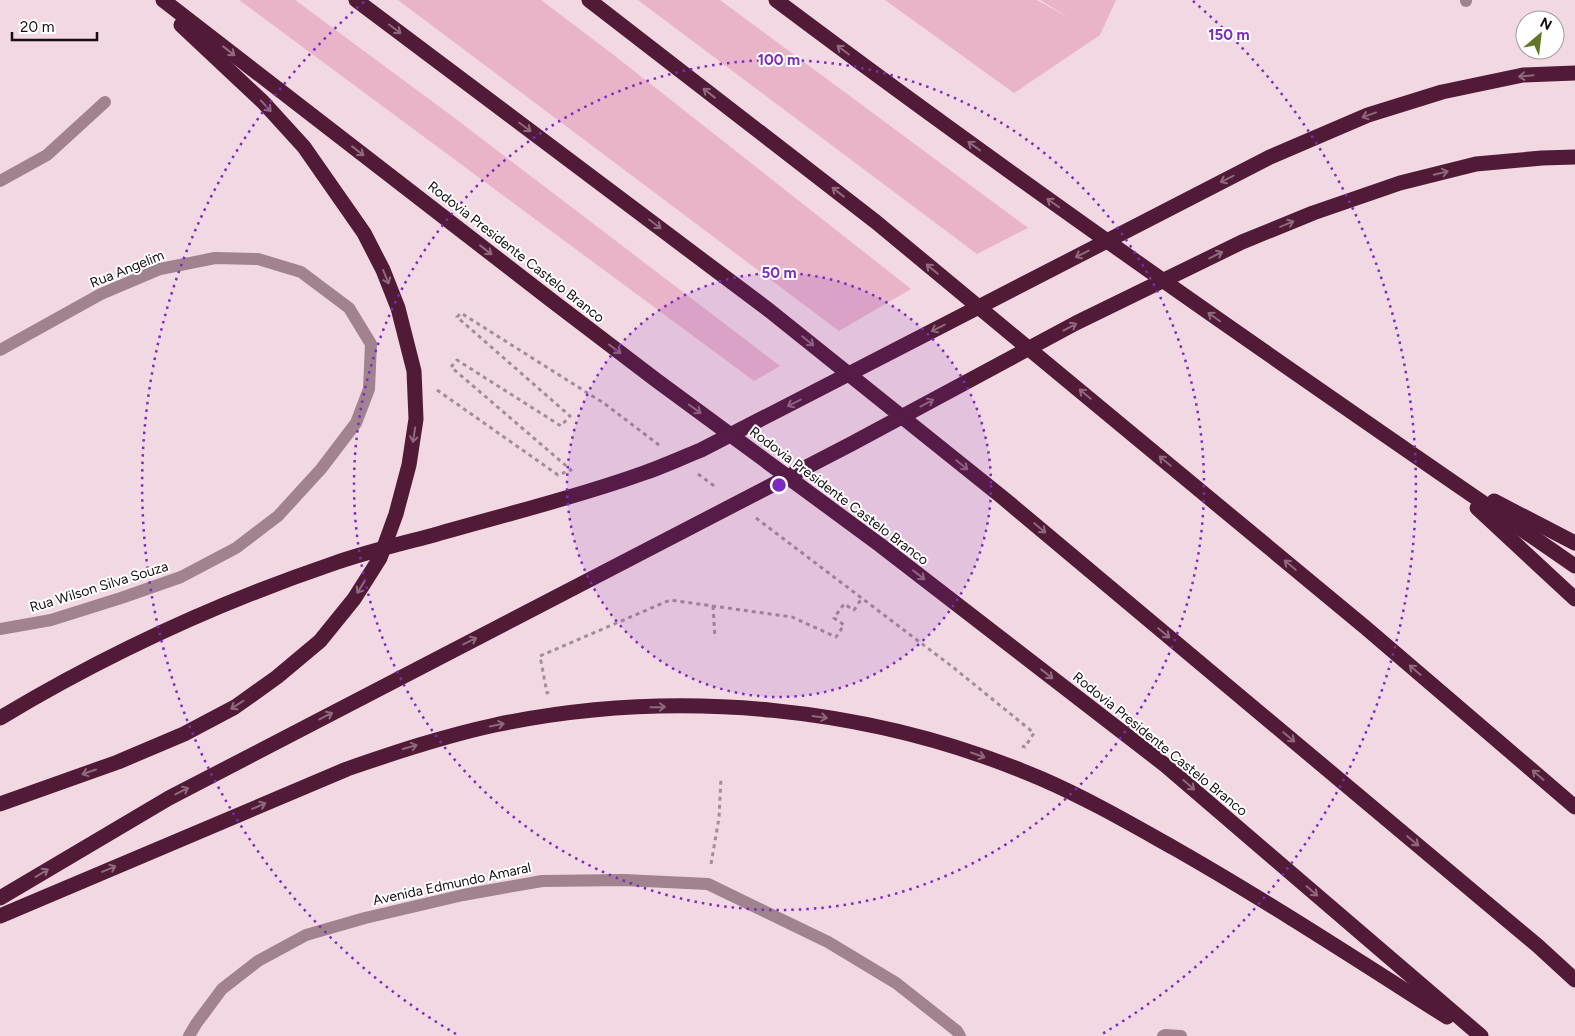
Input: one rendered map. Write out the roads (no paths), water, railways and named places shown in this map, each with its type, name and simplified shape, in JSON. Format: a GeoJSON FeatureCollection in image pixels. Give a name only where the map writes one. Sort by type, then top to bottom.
{"type":"FeatureCollection","features":[{"type":"Feature","properties":{"kind":"highway"},"geometry":{"type":"LineString","coordinates":[[0,804],[118,762],[184,734],[235,707],[277,677],[320,640],[354,599],[380,558],[396,514],[409,465],[416,419],[414,371],[398,308],[383,270],[364,233],[304,147],[263,102],[154,0]]}},
{"type":"Feature","properties":{"kind":"highway","name":"Rodovia Presidente Castelo Branco"},"geometry":{"type":"LineString","coordinates":[[163,0],[656,380],[880,545],[1165,764],[1479,1036]]}},
{"type":"Feature","properties":{"kind":"highway"},"geometry":{"type":"LineString","coordinates":[[356,0],[770,311],[1002,497],[1538,946],[1575,980]]}},
{"type":"Feature","properties":{"kind":"highway"},"geometry":{"type":"LineString","coordinates":[[589,0],[876,222],[1366,628],[1575,807]]}},
{"type":"Feature","properties":{"kind":"highway"},"geometry":{"type":"LineString","coordinates":[[776,0],[1013,175],[1254,345],[1575,566]]}},
{"type":"Feature","properties":{"kind":"highway"},"geometry":{"type":"LineString","coordinates":[[0,718],[132,646],[229,603],[285,581],[333,563],[643,474],[701,450],[1270,157],[1368,115],[1442,92],[1523,75],[1575,73]]}},
{"type":"Feature","properties":{"kind":"highway"},"geometry":{"type":"LineString","coordinates":[[0,898],[178,793],[853,443],[1076,323],[1242,242],[1313,213],[1400,183],[1476,164],[1575,157]]}},
{"type":"Feature","properties":{"kind":"highway"},"geometry":{"type":"LineString","coordinates":[[1439,473],[1575,542]]}},
{"type":"Feature","properties":{"kind":"highway"},"geometry":{"type":"LineString","coordinates":[[1439,473],[1575,599]]}},
{"type":"Feature","properties":{"kind":"highway"},"geometry":{"type":"LineString","coordinates":[[0,916],[347,769],[449,736],[555,715],[626,708],[697,706],[767,710],[838,719],[907,734],[976,754],[1042,779],[1106,810],[1235,883],[1479,1036]]}},
{"type":"Feature","properties":{"kind":"street"},"geometry":{"type":"LineString","coordinates":[[0,181],[47,155],[105,102]]}},
{"type":"Feature","properties":{"kind":"street","name":"Rua Angelim"},"geometry":{"type":"LineString","coordinates":[[0,350],[101,294],[160,269],[214,258],[258,259],[301,272],[349,308],[371,344],[369,389],[356,423]]}},
{"type":"Feature","properties":{"kind":"street","name":"Rua Wilson Silva Souza"},"geometry":{"type":"LineString","coordinates":[[0,629],[51,620],[121,598],[181,577],[236,548],[278,516],[321,469],[356,423]]}},
{"type":"Feature","properties":{"kind":"street","name":"Avenida Edmundo Amaral"},"geometry":{"type":"LineString","coordinates":[[189,1036],[222,989],[258,961],[306,935],[366,918],[463,895],[542,881],[624,880],[708,884],[828,942],[896,983],[957,1031],[960,1036]]}},
{"type":"Feature","properties":{"kind":"street"},"geometry":{"type":"LineString","coordinates":[[1163,1036],[1181,1036]]}}]}
